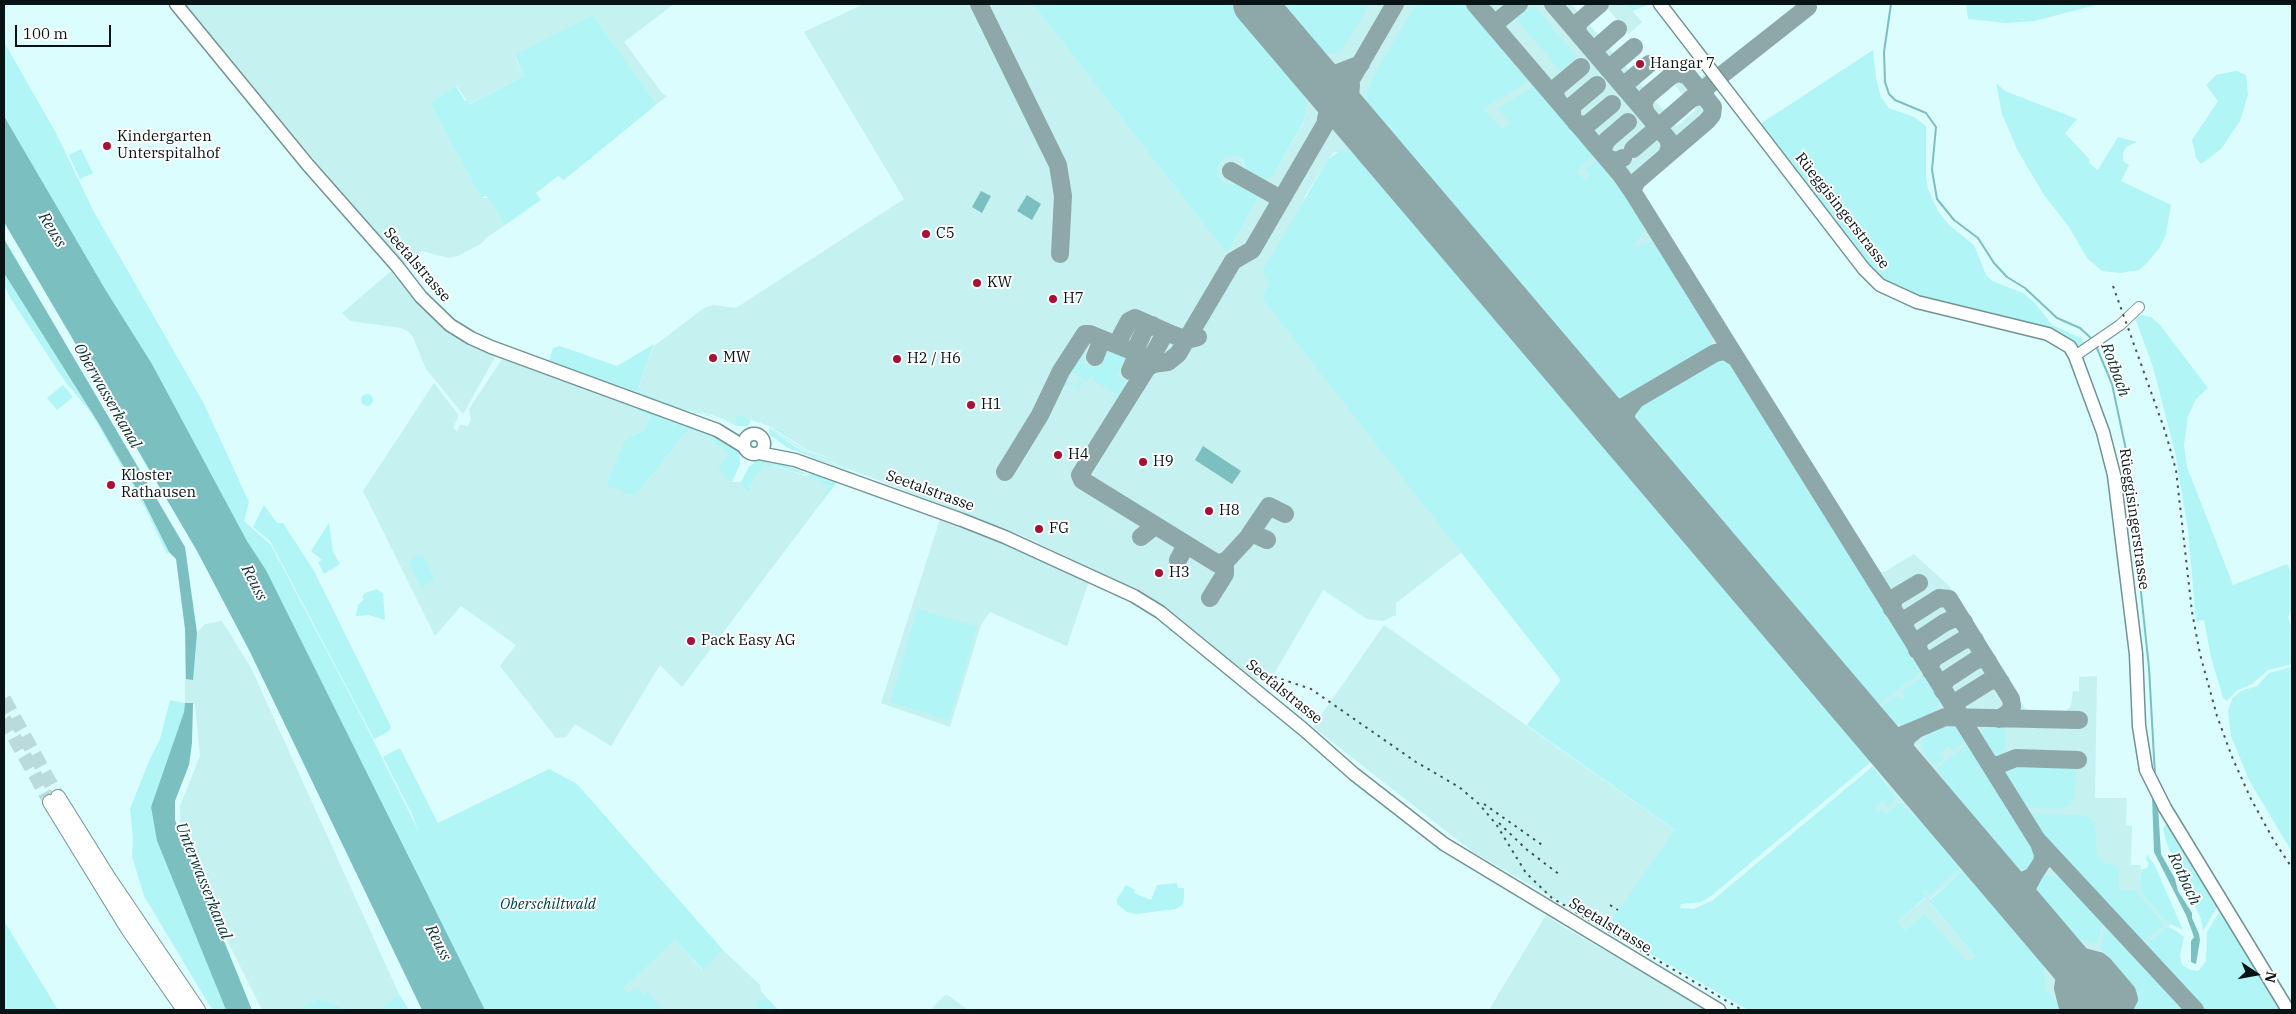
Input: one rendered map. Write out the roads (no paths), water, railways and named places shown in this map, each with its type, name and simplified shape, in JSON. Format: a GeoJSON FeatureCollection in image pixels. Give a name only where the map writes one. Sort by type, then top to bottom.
{"type":"FeatureCollection","features":[{"type":"Feature","properties":{"kind":"highway"},"geometry":{"type":"LineString","coordinates":[[184,1010],[128,929],[54,800],[198,1010]]}},
{"type":"Feature","properties":{"kind":"main road","name":"Seetalstrasse"},"geometry":{"type":"LineString","coordinates":[[176,4],[308,165],[398,266],[420,297],[450,325],[471,338],[499,350],[746,441]]}},
{"type":"Feature","properties":{"kind":"main road","name":"Rüeggisingerstrasse"},"geometry":{"type":"LineString","coordinates":[[1660,4],[1864,269],[1880,285],[1917,302],[2048,334],[2070,347],[2106,442],[2114,475],[2136,654],[2139,726],[2146,770],[2165,808],[2288,1010]]}},
{"type":"Feature","properties":{"kind":"main road"},"geometry":{"type":"LineString","coordinates":[[757,434],[763,439],[764,447],[759,453],[749,454],[746,441],[757,434]]}},
{"type":"Feature","properties":{"kind":"main road","name":"Seetalstrasse"},"geometry":{"type":"LineString","coordinates":[[763,439],[795,460]]}},
{"type":"Feature","properties":{"kind":"main road","name":"Seetalstrasse"},"geometry":{"type":"LineString","coordinates":[[759,453],[795,460],[995,533],[1145,603],[1174,624],[1303,728],[1354,774],[1444,844],[1720,1010]]}},
{"type":"Feature","properties":{"kind":"street"},"geometry":{"type":"LineString","coordinates":[[2075,356],[2102,339],[2138,307]]}},
{"type":"Feature","properties":{"kind":"water"},"geometry":{"type":"Polygon","coordinates":[[[4,116],[105,289],[152,364],[247,541],[266,570],[485,1010],[422,1010],[250,652],[197,551],[4,222],[4,116]]]}},
{"type":"Feature","properties":{"kind":"water"},"geometry":{"type":"Polygon","coordinates":[[[981,191],[991,196],[982,213],[972,207],[981,191]]]}},
{"type":"Feature","properties":{"kind":"water"},"geometry":{"type":"Polygon","coordinates":[[[1027,195],[1041,204],[1032,220],[1017,211],[1027,195]]]}},
{"type":"Feature","properties":{"kind":"water"},"geometry":{"type":"Polygon","coordinates":[[[4,239],[185,547],[197,633],[193,680],[186,679],[185,629],[176,559],[169,552],[144,502],[99,424],[4,273],[4,239]]]}},
{"type":"Feature","properties":{"kind":"water"},"geometry":{"type":"Polygon","coordinates":[[[1203,446],[1241,471],[1232,484],[1195,460],[1203,446]]]}},
{"type":"Feature","properties":{"kind":"water"},"geometry":{"type":"Polygon","coordinates":[[[185,703],[193,703],[192,743],[189,765],[175,801],[175,820],[252,1010],[226,1010],[157,841],[151,807],[184,712],[185,703]]]}},
{"type":"Feature","properties":{"kind":"water"},"geometry":{"type":"Polygon","coordinates":[[[2152,797],[2158,807],[2161,854],[2175,879],[2178,891],[2192,913],[2192,918],[2199,934],[2200,940],[2196,964],[2191,962],[2191,941],[2194,937],[2186,915],[2154,852],[2152,797]]]}},
{"type":"Feature","properties":{"kind":"waterway","name":"Rotbach"},"geometry":{"type":"LineString","coordinates":[[1891,4],[1884,52],[1885,82],[1889,94],[1895,100],[1926,113],[1936,127],[1932,170],[1937,199],[1954,220],[1978,238],[1994,263],[2007,277],[2025,288],[2057,318],[2080,328],[2092,339]]}},
{"type":"Feature","properties":{"kind":"waterway","name":"Rotbach"},"geometry":{"type":"LineString","coordinates":[[2096,346],[2112,384],[2126,450],[2149,668],[2155,775]]}},
{"type":"Feature","properties":{"kind":"tunnel"},"geometry":{"type":"LineString","coordinates":[[4,699],[58,797]]}},
{"type":"Feature","properties":{"kind":"tunnel"},"geometry":{"type":"LineString","coordinates":[[4,719],[50,802]]}},
{"type":"Feature","properties":{"kind":"railway"},"geometry":{"type":"LineString","coordinates":[[2113,286],[2165,431],[2176,470],[2192,612],[2200,654],[2217,716],[2232,757],[2251,799],[2273,839],[2292,868]]}},
{"type":"Feature","properties":{"kind":"railway"},"geometry":{"type":"LineString","coordinates":[[1260,672],[1311,689],[1416,762],[1459,787],[1479,804],[1496,824],[1526,873],[1552,898],[1742,1010]]}},
{"type":"Feature","properties":{"kind":"railway"},"geometry":{"type":"LineString","coordinates":[[1484,804],[1545,847]]}},
{"type":"Feature","properties":{"kind":"railway"},"geometry":{"type":"LineString","coordinates":[[1499,823],[1526,849],[1560,875]]}},
{"type":"Feature","properties":{"kind":"railway"},"geometry":{"type":"LineString","coordinates":[[1610,905],[1618,910]]}},
{"type":"Feature","properties":{"kind":"place","name":"Hangar 7"},"geometry":{"type":"Point","coordinates":[1640,64]}},
{"type":"Feature","properties":{"kind":"place","name":"Kindergarten Unterspitalhof"},"geometry":{"type":"Point","coordinates":[107,146]}},
{"type":"Feature","properties":{"kind":"place","name":"C5"},"geometry":{"type":"Point","coordinates":[926,234]}},
{"type":"Feature","properties":{"kind":"place","name":"KW"},"geometry":{"type":"Point","coordinates":[977,283]}},
{"type":"Feature","properties":{"kind":"place","name":"H7"},"geometry":{"type":"Point","coordinates":[1053,299]}},
{"type":"Feature","properties":{"kind":"place","name":"MW"},"geometry":{"type":"Point","coordinates":[713,358]}},
{"type":"Feature","properties":{"kind":"place","name":"H2 / H6"},"geometry":{"type":"Point","coordinates":[897,359]}},
{"type":"Feature","properties":{"kind":"place","name":"H1"},"geometry":{"type":"Point","coordinates":[971,405]}},
{"type":"Feature","properties":{"kind":"place","name":"H4"},"geometry":{"type":"Point","coordinates":[1058,455]}},
{"type":"Feature","properties":{"kind":"place","name":"H9"},"geometry":{"type":"Point","coordinates":[1143,462]}},
{"type":"Feature","properties":{"kind":"place","name":"Kloster Rathausen"},"geometry":{"type":"Point","coordinates":[111,485]}},
{"type":"Feature","properties":{"kind":"place","name":"H8"},"geometry":{"type":"Point","coordinates":[1209,511]}},
{"type":"Feature","properties":{"kind":"place","name":"FG"},"geometry":{"type":"Point","coordinates":[1039,529]}},
{"type":"Feature","properties":{"kind":"place","name":"H3"},"geometry":{"type":"Point","coordinates":[1159,573]}},
{"type":"Feature","properties":{"kind":"place","name":"Pack Easy AG"},"geometry":{"type":"Point","coordinates":[691,641]}},
{"type":"Feature","properties":{"kind":"water label","name":"Reuss"},"geometry":{"type":"Point","coordinates":[52,230]}},
{"type":"Feature","properties":{"kind":"water label","name":"Oberwasserkanal"},"geometry":{"type":"Point","coordinates":[107,396]}},
{"type":"Feature","properties":{"kind":"water label","name":"Reuss"},"geometry":{"type":"Point","coordinates":[254,583]}},
{"type":"Feature","properties":{"kind":"water label","name":"Unterwasserkanal"},"geometry":{"type":"Point","coordinates":[203,881]}},
{"type":"Feature","properties":{"kind":"water label","name":"Reuss"},"geometry":{"type":"Point","coordinates":[438,943]}},
{"type":"Feature","properties":{"kind":"park label","name":"Oberschiltwald"},"geometry":{"type":"Point","coordinates":[548,905]}}]}
